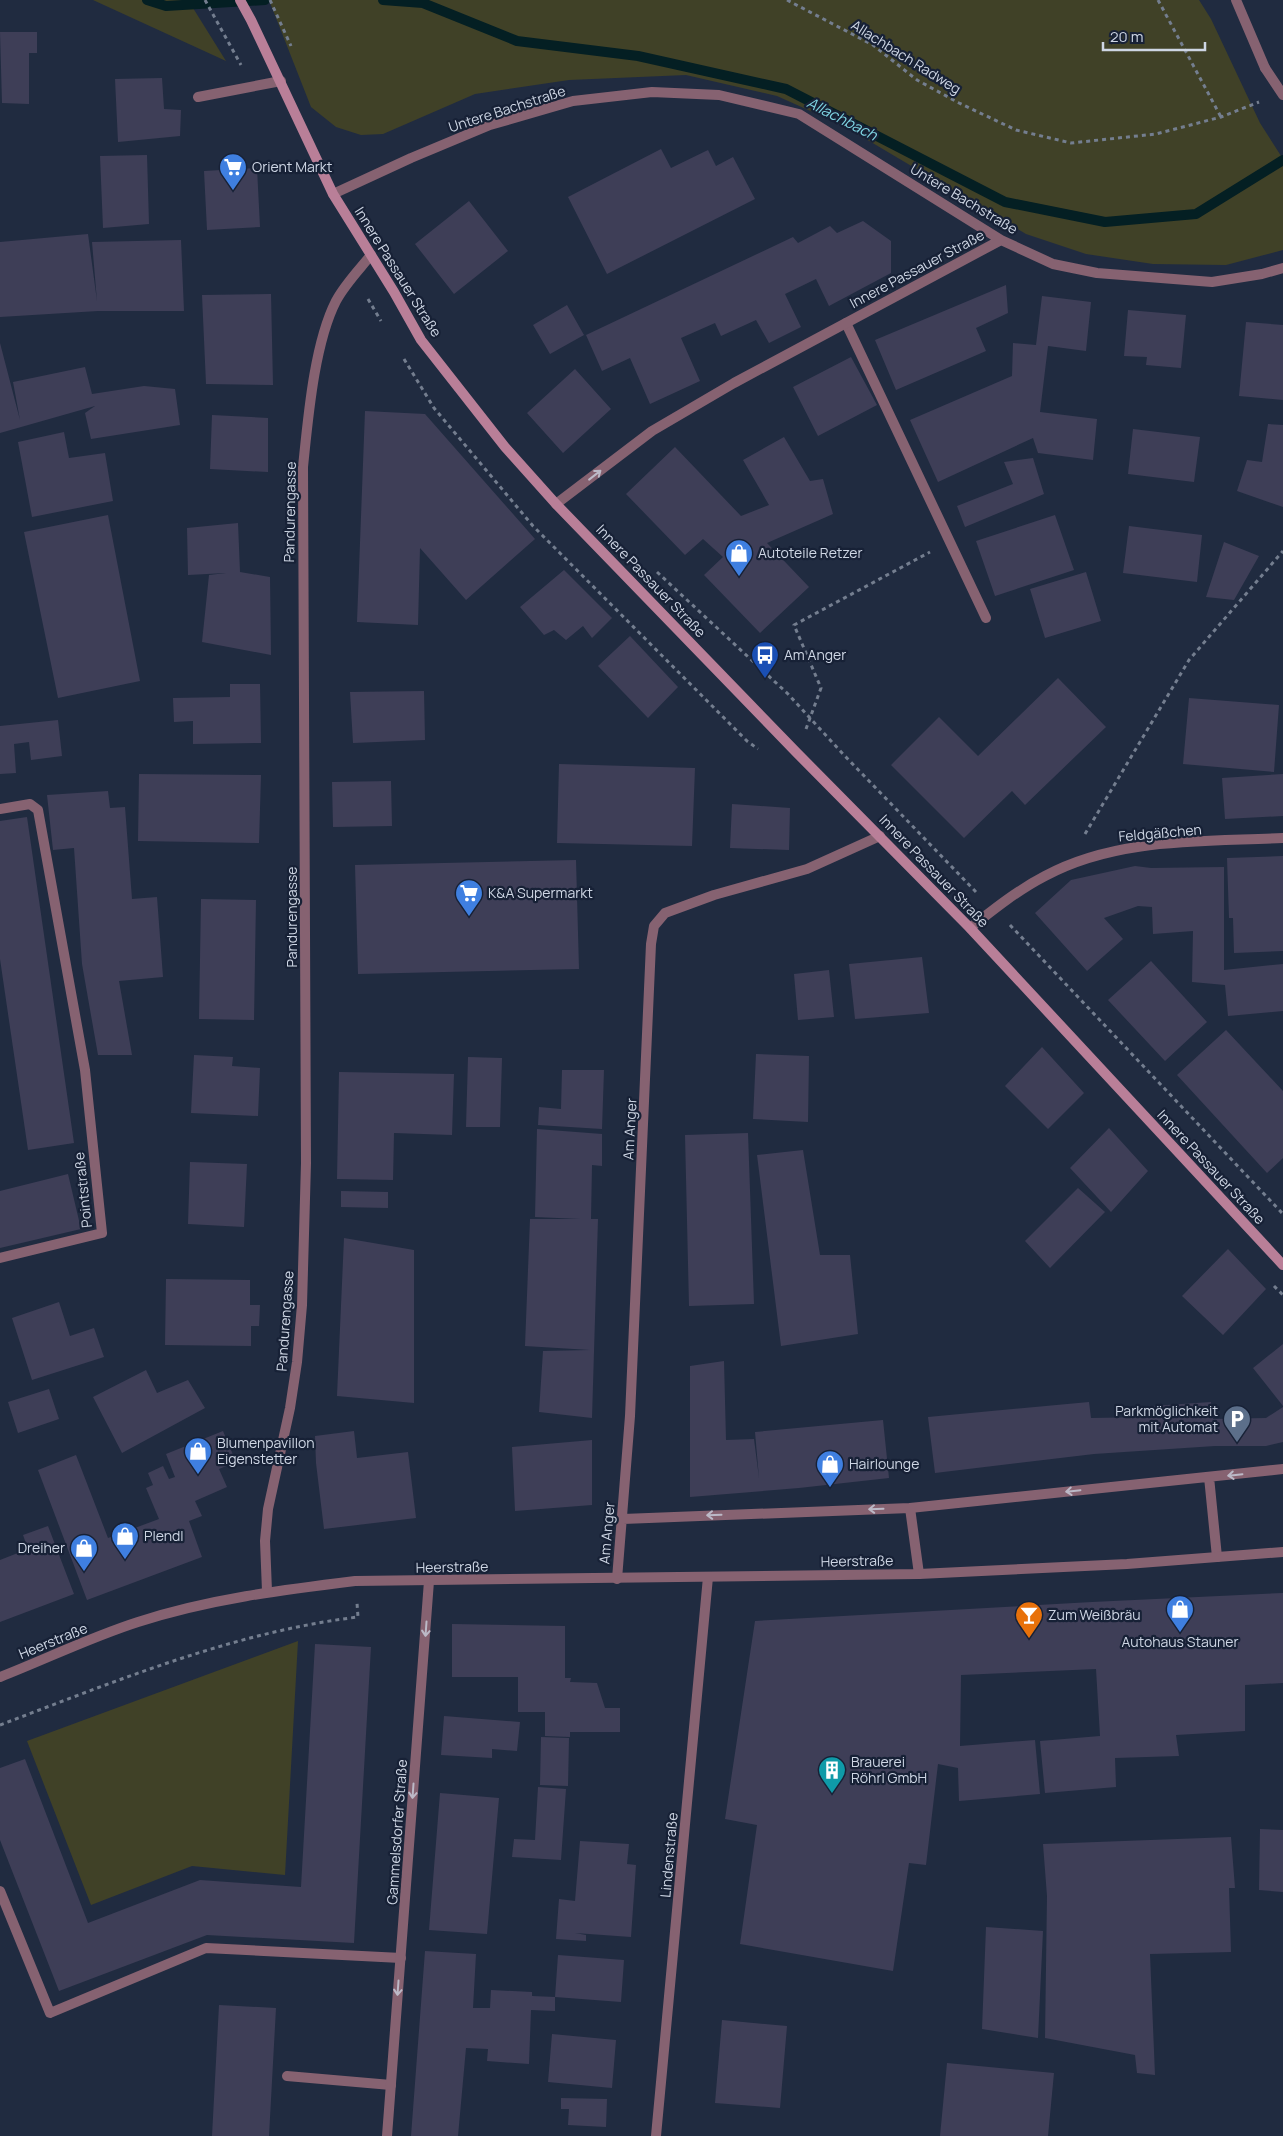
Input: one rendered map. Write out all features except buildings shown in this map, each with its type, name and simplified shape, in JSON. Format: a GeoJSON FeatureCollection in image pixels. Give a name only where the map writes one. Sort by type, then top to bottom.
{"type":"FeatureCollection","features":[{"type":"Feature","properties":{"kind":"main road","name":"Innere Passauer Straße"},"geometry":{"type":"LineString","coordinates":[[240,0],[308,137],[333,194],[421,340],[505,447],[556,504],[797,753],[970,928],[1283,1265]]}},
{"type":"Feature","properties":{"kind":"street"},"geometry":{"type":"LineString","coordinates":[[1236,0],[1265,68],[1283,95]]}},
{"type":"Feature","properties":{"kind":"street"},"geometry":{"type":"LineString","coordinates":[[198,97],[281,81]]}},
{"type":"Feature","properties":{"kind":"street","name":"Untere Bachstraße"},"geometry":{"type":"LineString","coordinates":[[333,194],[411,158],[490,126],[573,101],[652,92],[719,95],[798,114],[1001,240],[1053,264],[1097,273],[1212,282],[1262,274],[1283,268]]}},
{"type":"Feature","properties":{"kind":"street","name":"Innere Passauer Straße"},"geometry":{"type":"LineString","coordinates":[[556,504],[652,431],[734,384],[1001,240]]}},
{"type":"Feature","properties":{"kind":"street","name":"Pandurengasse"},"geometry":{"type":"LineString","coordinates":[[267,1591],[265,1541],[268,1509],[290,1408],[297,1362],[302,1305],[306,1163],[303,467],[309,414],[325,332],[336,302],[371,255]]}},
{"type":"Feature","properties":{"kind":"street","name":"Innere Passauer Straße"},"geometry":{"type":"LineString","coordinates":[[846,323],[986,618]]}},
{"type":"Feature","properties":{"kind":"street","name":"Pointstraße"},"geometry":{"type":"LineString","coordinates":[[0,809],[30,804],[38,810],[85,1070],[102,1233],[0,1258]]}},
{"type":"Feature","properties":{"kind":"street","name":"Am Anger"},"geometry":{"type":"LineString","coordinates":[[617,1578],[631,1406],[651,944],[654,926],[665,913],[689,902],[807,869],[880,836]]}},
{"type":"Feature","properties":{"kind":"street","name":"Feldgäßchen"},"geometry":{"type":"LineString","coordinates":[[970,928],[994,909],[1045,876],[1106,852],[1143,846],[1283,838]]}},
{"type":"Feature","properties":{"kind":"street"},"geometry":{"type":"LineString","coordinates":[[623,1519],[910,1508],[1283,1469]]}},
{"type":"Feature","properties":{"kind":"street"},"geometry":{"type":"LineString","coordinates":[[1209,1478],[1217,1557]]}},
{"type":"Feature","properties":{"kind":"street"},"geometry":{"type":"LineString","coordinates":[[910,1508],[919,1574]]}},
{"type":"Feature","properties":{"kind":"street","name":"Heerstraße"},"geometry":{"type":"LineString","coordinates":[[0,1677],[137,1622],[180,1610],[267,1591],[355,1582],[919,1574],[1127,1564],[1283,1552]]}},
{"type":"Feature","properties":{"kind":"street","name":"Lindenstraße"},"geometry":{"type":"LineString","coordinates":[[656,2136],[708,1577]]}},
{"type":"Feature","properties":{"kind":"street","name":"Gammelsdorfer Straße"},"geometry":{"type":"LineString","coordinates":[[387,2136],[429,1581]]}},
{"type":"Feature","properties":{"kind":"street"},"geometry":{"type":"LineString","coordinates":[[0,1891],[50,2013],[206,1948],[401,1958]]}},
{"type":"Feature","properties":{"kind":"street"},"geometry":{"type":"LineString","coordinates":[[287,2076],[391,2085]]}},
{"type":"Feature","properties":{"kind":"path"},"geometry":{"type":"LineString","coordinates":[[205,0],[240,62]]}},
{"type":"Feature","properties":{"kind":"path"},"geometry":{"type":"LineString","coordinates":[[270,0],[292,47]]}},
{"type":"Feature","properties":{"kind":"path","name":"Allachbach Radweg"},"geometry":{"type":"LineString","coordinates":[[787,0],[872,45],[916,80],[959,103],[1016,130],[1071,143],[1156,134],[1220,117],[1265,99]]}},
{"type":"Feature","properties":{"kind":"path"},"geometry":{"type":"LineString","coordinates":[[1158,0],[1220,117]]}},
{"type":"Feature","properties":{"kind":"path"},"geometry":{"type":"LineString","coordinates":[[797,753],[821,688],[794,625],[950,541]]}},
{"type":"Feature","properties":{"kind":"path"},"geometry":{"type":"LineString","coordinates":[[1079,840],[1086,833],[1190,660],[1283,550]]}},
{"type":"Feature","properties":{"kind":"path"},"geometry":{"type":"LineString","coordinates":[[653,568],[788,694],[1083,1001],[1283,1214]]}},
{"type":"Feature","properties":{"kind":"path"},"geometry":{"type":"LineString","coordinates":[[0,1725],[155,1667],[295,1627],[358,1617],[355,1582]]}},
{"type":"Feature","properties":{"kind":"green space"},"geometry":{"type":"Polygon","coordinates":[[[93,0],[188,0],[226,61],[93,0]]]}},
{"type":"Feature","properties":{"kind":"green space"},"geometry":{"type":"Polygon","coordinates":[[[269,0],[1199,0],[1211,19],[1260,123],[1283,159],[1283,250],[1226,265],[1153,264],[1086,254],[1026,234],[844,126],[777,96],[686,75],[569,80],[475,94],[383,134],[361,135],[336,127],[311,107],[269,0]]]}},
{"type":"Feature","properties":{"kind":"green space"},"geometry":{"type":"Polygon","coordinates":[[[298,1641],[285,1875],[192,1866],[91,1905],[27,1741],[298,1641]]]}},
{"type":"Feature","properties":{"kind":"waterway","name":"Allachbach"},"geometry":{"type":"LineString","coordinates":[[147,0],[166,6],[265,0]]}},
{"type":"Feature","properties":{"kind":"waterway","name":"Allachbach"},"geometry":{"type":"LineString","coordinates":[[383,0],[423,3],[517,41],[638,56],[786,89],[1005,202],[1105,222],[1196,214],[1283,160]]}},
{"type":"Feature","properties":{"kind":"place","name":"Orient Markt"},"geometry":{"type":"Point","coordinates":[233,191]}},
{"type":"Feature","properties":{"kind":"place","name":"Autoteile Retzer"},"geometry":{"type":"Point","coordinates":[739,577]}},
{"type":"Feature","properties":{"kind":"place","name":"Am Anger"},"geometry":{"type":"Point","coordinates":[765,679]}},
{"type":"Feature","properties":{"kind":"place","name":"K&A Supermarkt"},"geometry":{"type":"Point","coordinates":[469,917]}},
{"type":"Feature","properties":{"kind":"place","name":"Parkmöglichkeit mit Automat"},"geometry":{"type":"Point","coordinates":[1237,1443]}},
{"type":"Feature","properties":{"kind":"place","name":"Blumenpavillon Eigenstetter"},"geometry":{"type":"Point","coordinates":[198,1475]}},
{"type":"Feature","properties":{"kind":"place","name":"Hairlounge"},"geometry":{"type":"Point","coordinates":[830,1488]}},
{"type":"Feature","properties":{"kind":"place","name":"Plendl"},"geometry":{"type":"Point","coordinates":[125,1560]}},
{"type":"Feature","properties":{"kind":"place","name":"Dreiher"},"geometry":{"type":"Point","coordinates":[84,1572]}},
{"type":"Feature","properties":{"kind":"place","name":"Autohaus Stauner"},"geometry":{"type":"Point","coordinates":[1180,1633]}},
{"type":"Feature","properties":{"kind":"place","name":"Zum Weißbräu"},"geometry":{"type":"Point","coordinates":[1029,1639]}},
{"type":"Feature","properties":{"kind":"place","name":"Brauerei Röhrl GmbH"},"geometry":{"type":"Point","coordinates":[832,1794]}}]}
